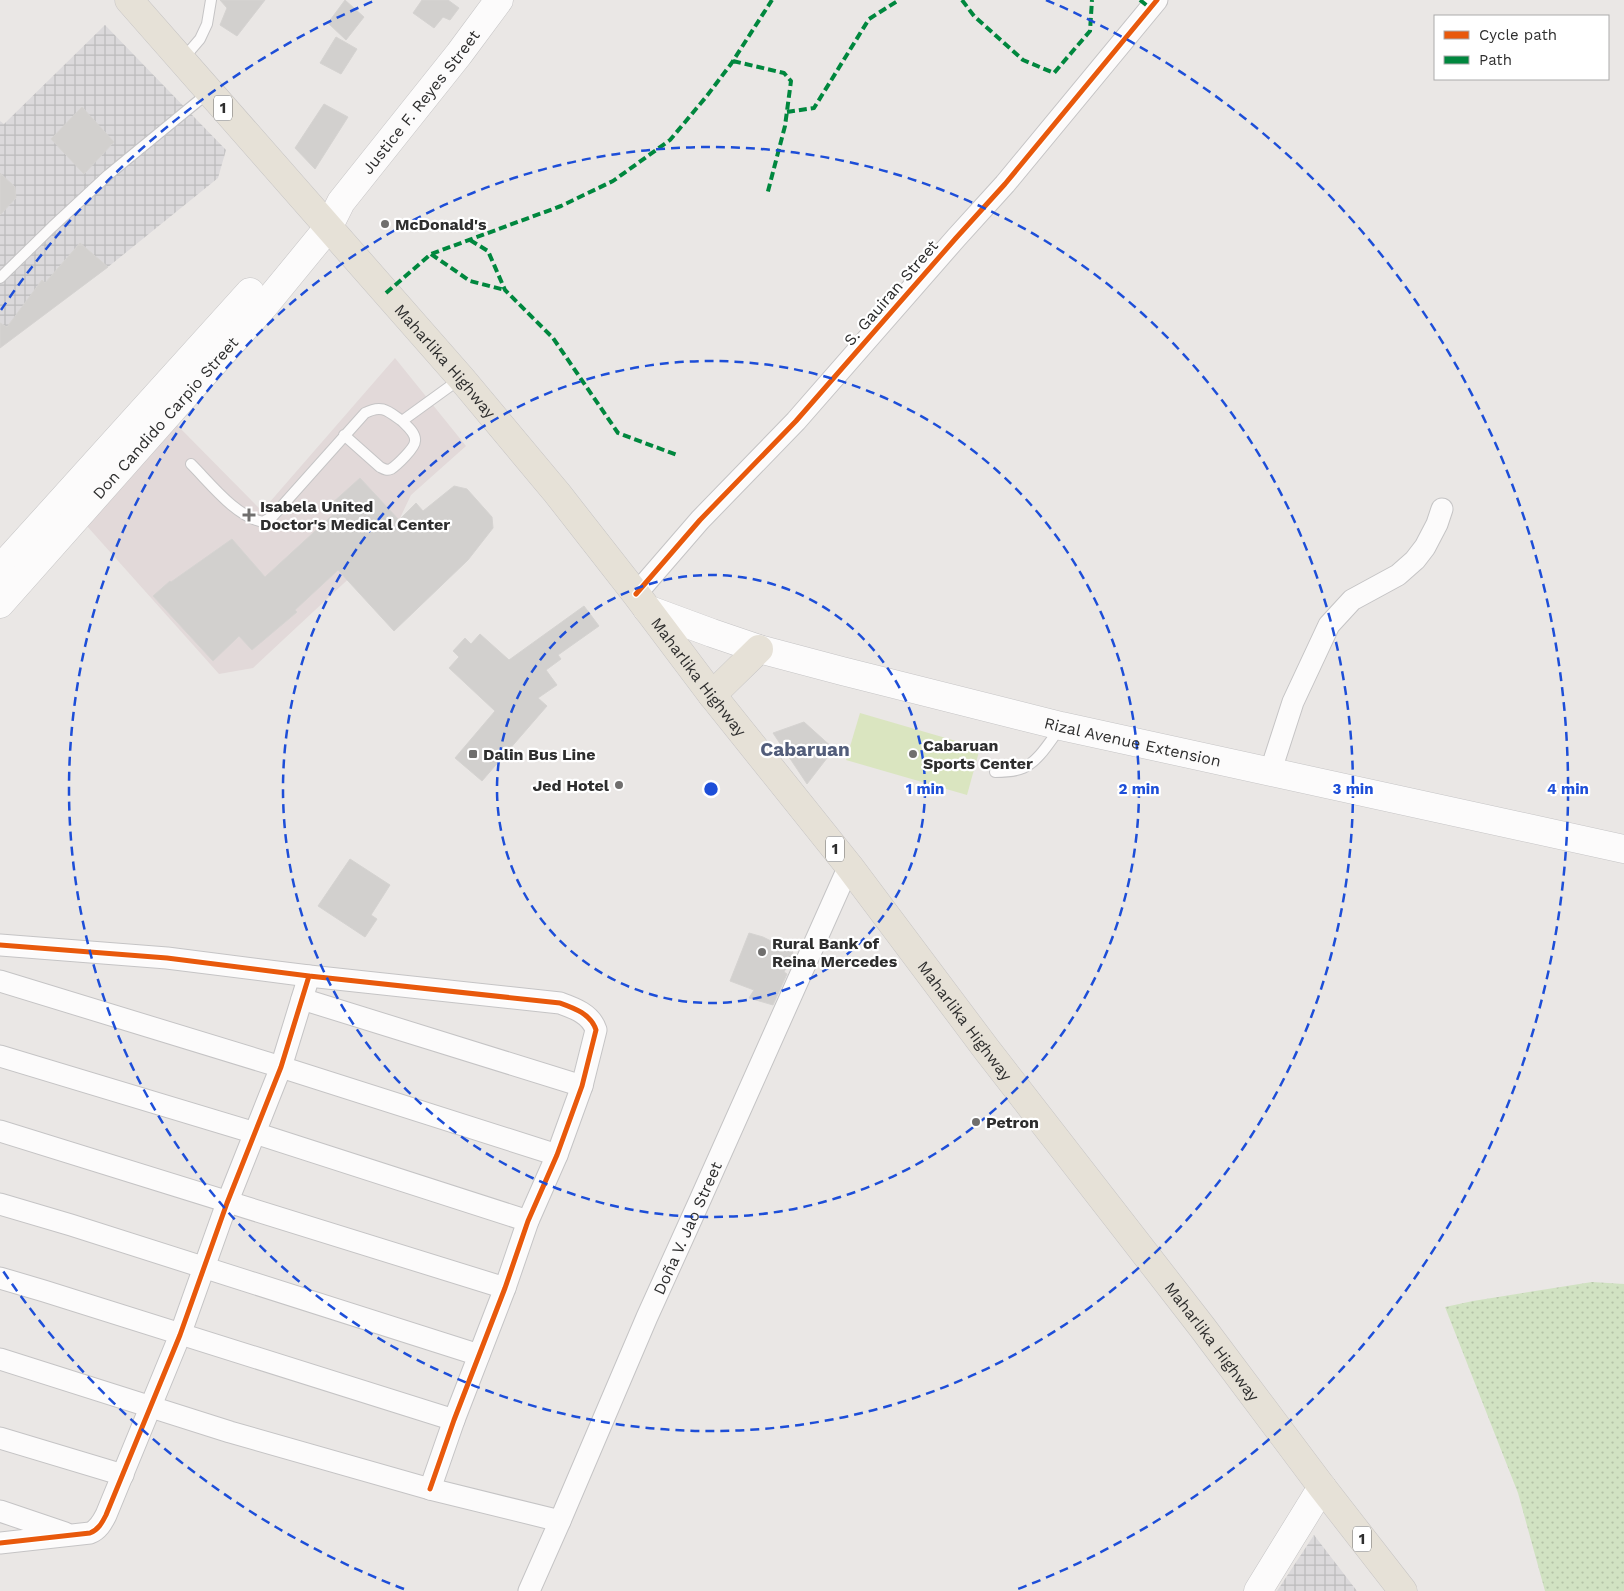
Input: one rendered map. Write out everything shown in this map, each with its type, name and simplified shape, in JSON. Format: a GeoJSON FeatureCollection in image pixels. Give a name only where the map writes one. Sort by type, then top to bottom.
{"type":"FeatureCollection","features":[{"type":"Feature","properties":{"kind":"main road","name":"Maharlika Highway"},"geometry":{"type":"LineString","coordinates":[[129,0],[461,378],[557,494],[712,695],[849,866],[987,1050],[1202,1327],[1403,1591]]}},
{"type":"Feature","properties":{"kind":"main road","name":"Justice F. Reyes Street"},"geometry":{"type":"LineString","coordinates":[[322,221],[341,202],[459,54],[499,0]]}},
{"type":"Feature","properties":{"kind":"main road","name":"Don Candido Carpio Street"},"geometry":{"type":"LineString","coordinates":[[0,569],[253,289],[322,221]]}},
{"type":"Feature","properties":{"kind":"main road","name":"Don Candido Carpio Street"},"geometry":{"type":"LineString","coordinates":[[0,604],[264,306],[322,221]]}},
{"type":"Feature","properties":{"kind":"main road","name":"Rizal Avenue Extension"},"geometry":{"type":"LineString","coordinates":[[642,602],[712,634],[842,672],[1061,726],[1624,849]]}},
{"type":"Feature","properties":{"kind":"main road"},"geometry":{"type":"LineString","coordinates":[[712,695],[759,649]]}},
{"type":"Feature","properties":{"kind":"main road"},"geometry":{"type":"LineString","coordinates":[[1258,1591],[1322,1487]]}},
{"type":"Feature","properties":{"kind":"street","name":"S. Gauiran Street"},"geometry":{"type":"LineString","coordinates":[[642,602],[700,520],[796,422],[1005,184],[1157,0]]}},
{"type":"Feature","properties":{"kind":"street"},"geometry":{"type":"LineString","coordinates":[[1270,773],[1293,702],[1329,625],[1352,600],[1398,575],[1415,560],[1433,532],[1442,508]]}},
{"type":"Feature","properties":{"kind":"street","name":"Doña V. Jao Street"},"geometry":{"type":"LineString","coordinates":[[529,1591],[647,1317],[849,866]]}},
{"type":"Feature","properties":{"kind":"street"},"geometry":{"type":"LineString","coordinates":[[0,945],[167,958],[309,976],[560,1003],[575,1009],[594,1023],[596,1030],[582,1086],[557,1155],[528,1221],[430,1489]]}},
{"type":"Feature","properties":{"kind":"street"},"geometry":{"type":"LineString","coordinates":[[0,1543],[90,1533],[100,1527],[152,1407],[180,1335],[227,1202],[281,1067],[309,976]]}},
{"type":"Feature","properties":{"kind":"street"},"geometry":{"type":"LineString","coordinates":[[0,981],[281,1067],[557,1155]]}},
{"type":"Feature","properties":{"kind":"street"},"geometry":{"type":"LineString","coordinates":[[302,999],[582,1086]]}},
{"type":"Feature","properties":{"kind":"street"},"geometry":{"type":"LineString","coordinates":[[0,1056],[255,1133],[528,1221]]}},
{"type":"Feature","properties":{"kind":"street"},"geometry":{"type":"LineString","coordinates":[[0,1131],[505,1288]]}},
{"type":"Feature","properties":{"kind":"street"},"geometry":{"type":"LineString","coordinates":[[0,1204],[479,1355]]}},
{"type":"Feature","properties":{"kind":"street"},"geometry":{"type":"LineString","coordinates":[[0,1278],[44,1290],[180,1335],[454,1420]]}},
{"type":"Feature","properties":{"kind":"street"},"geometry":{"type":"LineString","coordinates":[[0,1359],[230,1432],[430,1489],[560,1521]]}},
{"type":"Feature","properties":{"kind":"street"},"geometry":{"type":"LineString","coordinates":[[0,1438],[122,1475]]}},
{"type":"Feature","properties":{"kind":"street"},"geometry":{"type":"LineString","coordinates":[[0,1511],[70,1535]]}},
{"type":"Feature","properties":{"kind":"lane"},"geometry":{"type":"LineString","coordinates":[[182,61],[204,32],[211,0]]}},
{"type":"Feature","properties":{"kind":"lane"},"geometry":{"type":"LineString","coordinates":[[0,278],[108,175],[209,92]]}},
{"type":"Feature","properties":{"kind":"lane"},"geometry":{"type":"LineString","coordinates":[[402,421],[461,378]]}},
{"type":"Feature","properties":{"kind":"lane"},"geometry":{"type":"LineString","coordinates":[[191,464],[236,509],[246,516],[263,522],[273,516],[344,435],[365,413],[372,409],[384,409],[402,421],[414,433],[415,441],[412,448],[391,469],[385,470],[344,435]]}},
{"type":"Feature","properties":{"kind":"lane"},"geometry":{"type":"LineString","coordinates":[[995,772],[1024,768],[1039,755],[1061,726]]}},
{"type":"Feature","properties":{"kind":"shaded area"},"geometry":{"type":"Polygon","coordinates":[[[105,25],[226,150],[218,178],[108,267],[0,347],[0,121],[4,124],[105,25]]]}},
{"type":"Feature","properties":{"kind":"shaded area","name":"Isabela United Doctor's Medical Center"},"geometry":{"type":"Polygon","coordinates":[[[395,358],[466,446],[411,495],[400,518],[402,529],[253,668],[219,674],[86,525],[177,425],[262,511],[395,358]]]}},
{"type":"Feature","properties":{"kind":"shaded area"},"geometry":{"type":"Polygon","coordinates":[[[1314,1535],[1357,1591],[1277,1591],[1314,1535]]]}},
{"type":"Feature","properties":{"kind":"green space","name":"Cabaruan Sports Center"},"geometry":{"type":"Polygon","coordinates":[[[860,713],[980,748],[967,795],[846,760],[860,713]]]}},
{"type":"Feature","properties":{"kind":"green space"},"geometry":{"type":"Polygon","coordinates":[[[1592,1282],[1624,1284],[1624,1591],[1545,1591],[1518,1493],[1445,1307],[1592,1282]]]}},
{"type":"Feature","properties":{"kind":"building"},"geometry":{"type":"Polygon","coordinates":[[[220,0],[265,0],[237,36],[220,25],[227,8],[220,0]]]}},
{"type":"Feature","properties":{"kind":"building"},"geometry":{"type":"Polygon","coordinates":[[[345,0],[364,17],[346,40],[328,23],[345,0]]]}},
{"type":"Feature","properties":{"kind":"building"},"geometry":{"type":"Polygon","coordinates":[[[422,0],[448,0],[459,8],[450,20],[443,17],[434,28],[413,13],[422,0]]]}},
{"type":"Feature","properties":{"kind":"building"},"geometry":{"type":"Polygon","coordinates":[[[336,37],[357,49],[341,74],[320,63],[336,37]]]}},
{"type":"Feature","properties":{"kind":"building"},"geometry":{"type":"Polygon","coordinates":[[[324,104],[348,117],[315,169],[295,148],[324,104]]]}},
{"type":"Feature","properties":{"kind":"building"},"geometry":{"type":"Polygon","coordinates":[[[82,107],[114,142],[84,174],[51,139],[82,107]]]}},
{"type":"Feature","properties":{"kind":"building"},"geometry":{"type":"Polygon","coordinates":[[[0,173],[15,187],[16,198],[0,215],[0,173]]]}},
{"type":"Feature","properties":{"kind":"building"},"geometry":{"type":"Polygon","coordinates":[[[80,243],[108,267],[0,348],[0,323],[7,327],[42,280],[45,283],[80,243]]]}},
{"type":"Feature","properties":{"kind":"building"},"geometry":{"type":"Polygon","coordinates":[[[360,478],[399,520],[416,503],[423,511],[454,486],[467,489],[492,517],[493,528],[468,560],[394,631],[338,570],[295,610],[297,612],[252,650],[239,636],[213,661],[153,596],[170,581],[232,539],[265,577],[337,511],[330,505],[360,478]]]}},
{"type":"Feature","properties":{"kind":"building"},"geometry":{"type":"Polygon","coordinates":[[[584,606],[599,626],[558,655],[561,659],[546,670],[557,685],[538,698],[547,706],[482,781],[455,758],[495,711],[449,668],[459,657],[453,651],[465,638],[471,644],[480,634],[509,660],[584,606]]]}},
{"type":"Feature","properties":{"kind":"building"},"geometry":{"type":"Polygon","coordinates":[[[804,722],[834,749],[807,784],[773,733],[804,722]]]}},
{"type":"Feature","properties":{"kind":"building"},"geometry":{"type":"Polygon","coordinates":[[[350,859],[390,885],[371,915],[377,919],[365,937],[318,906],[350,859]]]}},
{"type":"Feature","properties":{"kind":"building"},"geometry":{"type":"Polygon","coordinates":[[[749,933],[763,937],[793,952],[784,972],[787,974],[773,1005],[749,998],[754,990],[730,981],[749,933]]]}},
{"type":"Feature","properties":{"kind":"marked path"},"geometry":{"type":"LineString","coordinates":[[386,293],[431,254],[561,206],[613,181],[670,140],[731,64],[772,0]]}},
{"type":"Feature","properties":{"kind":"marked path"},"geometry":{"type":"LineString","coordinates":[[787,112],[814,108],[869,19],[899,0]]}},
{"type":"Feature","properties":{"kind":"marked path"},"geometry":{"type":"LineString","coordinates":[[962,0],[974,16],[1023,60],[1054,73],[1090,31],[1092,0]]}},
{"type":"Feature","properties":{"kind":"marked path"},"geometry":{"type":"LineString","coordinates":[[1140,0],[1150,8]]}},
{"type":"Feature","properties":{"kind":"marked path"},"geometry":{"type":"LineString","coordinates":[[733,61],[784,73],[791,81],[785,126],[767,195]]}},
{"type":"Feature","properties":{"kind":"marked path"},"geometry":{"type":"LineString","coordinates":[[470,240],[488,251],[505,290],[553,338],[618,433],[677,455]]}},
{"type":"Feature","properties":{"kind":"marked path"},"geometry":{"type":"LineString","coordinates":[[431,254],[470,281],[505,290]]}},
{"type":"Feature","properties":{"kind":"cycle path"},"geometry":{"type":"LineString","coordinates":[[636,594],[700,520],[796,421],[1005,184],[1157,0]]}},
{"type":"Feature","properties":{"kind":"cycle path"},"geometry":{"type":"LineString","coordinates":[[0,945],[167,958],[309,976],[560,1003],[586,1016],[594,1024],[596,1030],[582,1086],[557,1155],[528,1221],[430,1489]]}},
{"type":"Feature","properties":{"kind":"cycle path"},"geometry":{"type":"LineString","coordinates":[[0,1543],[90,1533],[98,1528],[104,1518],[180,1335],[227,1203],[281,1067],[309,976]]}},
{"type":"Feature","properties":{"kind":"place","name":"McDonald's"},"geometry":{"type":"Point","coordinates":[385,224]}},
{"type":"Feature","properties":{"kind":"place","name":"Isabela United Doctor's Medical Center"},"geometry":{"type":"Point","coordinates":[249,515]}},
{"type":"Feature","properties":{"kind":"place","name":"Dalin Bus Line"},"geometry":{"type":"Point","coordinates":[473,754]}},
{"type":"Feature","properties":{"kind":"place","name":"Cabaruan Sports Center"},"geometry":{"type":"Point","coordinates":[913,754]}},
{"type":"Feature","properties":{"kind":"place","name":"Jed Hotel"},"geometry":{"type":"Point","coordinates":[619,785]}},
{"type":"Feature","properties":{"kind":"place","name":"Rural Bank of Reina Mercedes"},"geometry":{"type":"Point","coordinates":[762,952]}},
{"type":"Feature","properties":{"kind":"place","name":"Petron"},"geometry":{"type":"Point","coordinates":[976,1122]}},
{"type":"Feature","properties":{"kind":"district","name":"Cabaruan"},"geometry":{"type":"Point","coordinates":[805,749]}}]}
